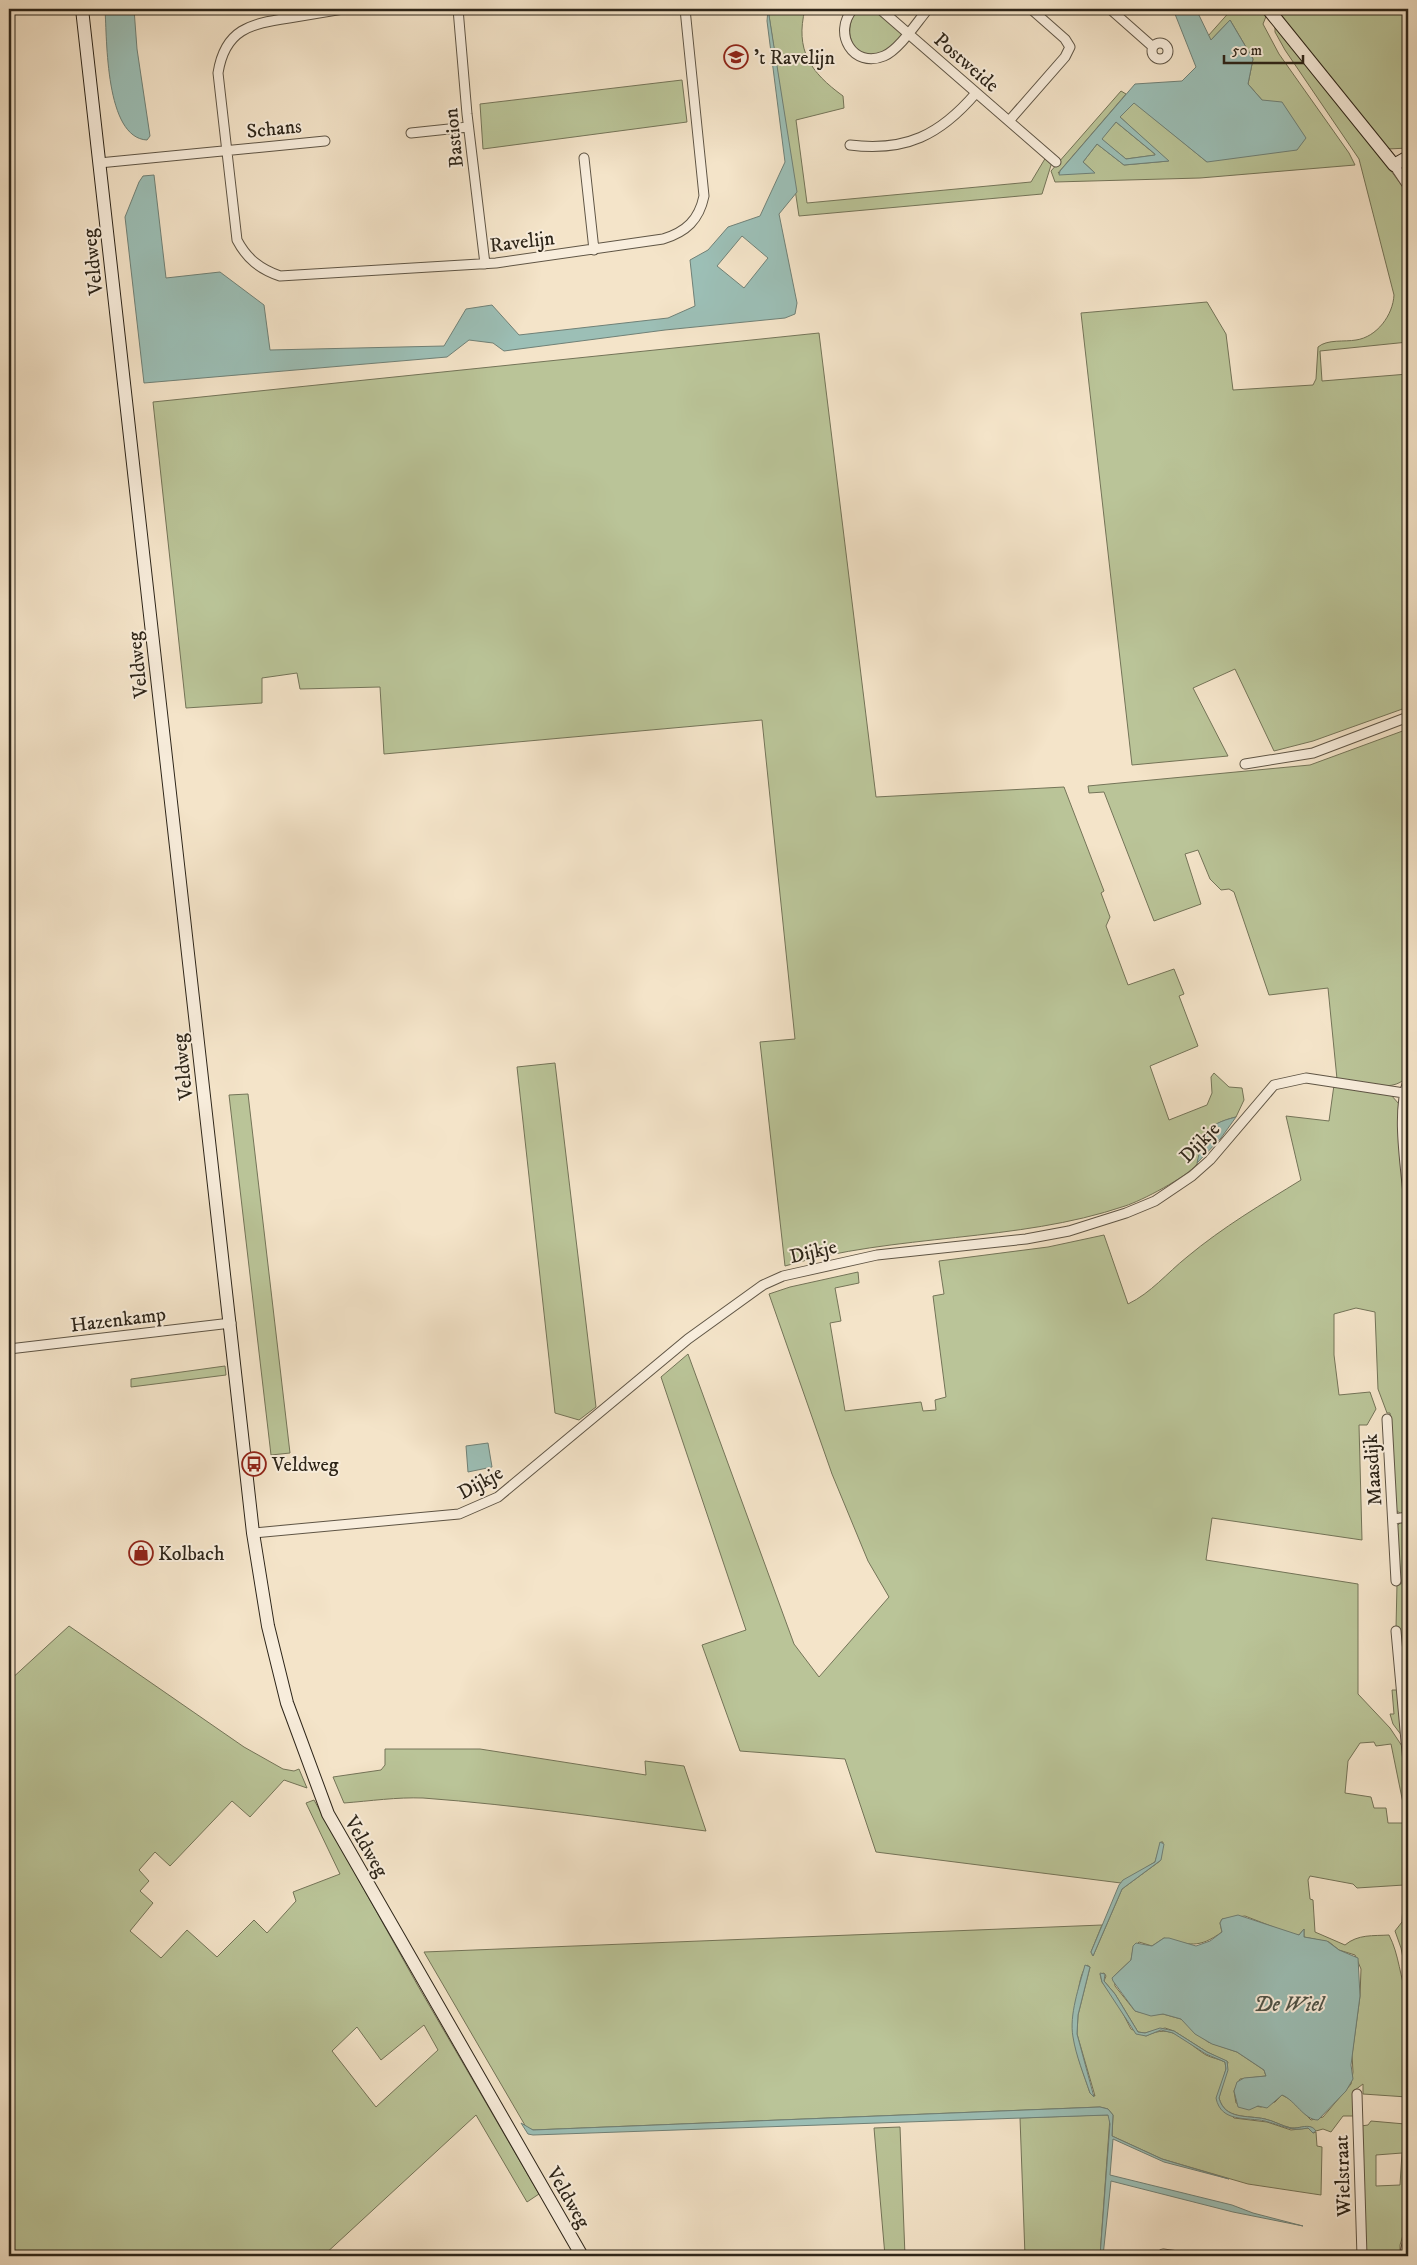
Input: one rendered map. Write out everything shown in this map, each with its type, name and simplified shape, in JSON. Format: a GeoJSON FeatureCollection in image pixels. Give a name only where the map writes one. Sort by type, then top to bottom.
{"type":"FeatureCollection","features":[{"type":"Feature","properties":{"kind":"street","name":"Veldweg"},"geometry":{"type":"LineString","coordinates":[[82,9],[253,1532],[268,1626],[287,1703],[328,1814],[582,2256]]}},
{"type":"Feature","properties":{"kind":"street","name":"Ravelijn"},"geometry":{"type":"LineString","coordinates":[[343,9],[256,24],[240,32],[228,43],[221,56],[218,73],[237,240],[244,254],[267,271],[280,276],[485,264],[594,250],[663,239],[677,234],[693,223],[702,206],[704,196],[685,9]]}},
{"type":"Feature","properties":{"kind":"street","name":"Bastion"},"geometry":{"type":"LineString","coordinates":[[458,9],[468,127],[485,264]]}},
{"type":"Feature","properties":{"kind":"street"},"geometry":{"type":"LineString","coordinates":[[853,9],[844,22],[843,34],[854,52],[865,58],[888,55],[928,9]]}},
{"type":"Feature","properties":{"kind":"street","name":"Postweide"},"geometry":{"type":"LineString","coordinates":[[880,9],[1056,162]]}},
{"type":"Feature","properties":{"kind":"street"},"geometry":{"type":"LineString","coordinates":[[1110,9],[1153,46]]}},
{"type":"Feature","properties":{"kind":"street"},"geometry":{"type":"LineString","coordinates":[[1268,9],[1394,165],[1408,186]]}},
{"type":"Feature","properties":{"kind":"street"},"geometry":{"type":"LineString","coordinates":[[1009,121],[1065,56],[1070,47],[1065,39],[1035,10]]}},
{"type":"Feature","properties":{"kind":"street"},"geometry":{"type":"LineString","coordinates":[[850,144],[871,147],[912,141],[943,126],[958,114],[976,93]]}},
{"type":"Feature","properties":{"kind":"street"},"geometry":{"type":"LineString","coordinates":[[411,132],[468,127]]}},
{"type":"Feature","properties":{"kind":"street","name":"Schans"},"geometry":{"type":"LineString","coordinates":[[227,151],[325,141]]}},
{"type":"Feature","properties":{"kind":"street"},"geometry":{"type":"LineString","coordinates":[[99,163],[227,151]]}},
{"type":"Feature","properties":{"kind":"street"},"geometry":{"type":"LineString","coordinates":[[1394,165],[1408,157]]}},
{"type":"Feature","properties":{"kind":"street"},"geometry":{"type":"LineString","coordinates":[[584,158],[594,250]]}},
{"type":"Feature","properties":{"kind":"street"},"geometry":{"type":"LineString","coordinates":[[1245,764],[1313,753],[1408,717]]}},
{"type":"Feature","properties":{"kind":"street","name":"Dijkje"},"geometry":{"type":"LineString","coordinates":[[253,1532],[459,1514],[481,1506],[514,1484],[688,1339],[764,1285],[783,1276],[877,1255],[1026,1239],[1078,1228],[1126,1213],[1155,1201],[1192,1176],[1210,1160],[1274,1085],[1306,1078],[1404,1093]]}},
{"type":"Feature","properties":{"kind":"street"},"geometry":{"type":"LineString","coordinates":[[1408,1081],[1404,1093],[1404,1141],[1408,1194]]}},
{"type":"Feature","properties":{"kind":"street","name":"Hazenkamp"},"geometry":{"type":"LineString","coordinates":[[9,1349],[231,1323]]}},
{"type":"Feature","properties":{"kind":"street","name":"Maasdijk"},"geometry":{"type":"LineString","coordinates":[[1386,1419],[1396,1581]]}},
{"type":"Feature","properties":{"kind":"street","name":"Maasdijk"},"geometry":{"type":"LineString","coordinates":[[1393,1519],[1408,1517]]}},
{"type":"Feature","properties":{"kind":"street"},"geometry":{"type":"LineString","coordinates":[[1396,1631],[1407,1732],[1408,1763]]}},
{"type":"Feature","properties":{"kind":"street","name":"Wielstraat"},"geometry":{"type":"LineString","coordinates":[[1357,2094],[1362,2256]]}},
{"type":"Feature","properties":{"kind":"street"},"geometry":{"type":"LineString","coordinates":[[1404,2256],[1408,2240]]}},
{"type":"Feature","properties":{"kind":"street"},"geometry":{"type":"LineString","coordinates":[[1163,2256],[1163,2254],[1178,2256]]}},
{"type":"Feature","properties":{"kind":"green space"},"geometry":{"type":"Polygon","coordinates":[[[768,9],[805,9],[802,37],[808,59],[822,78],[843,96],[844,108],[796,120],[807,203],[1031,182],[1046,157],[1052,162],[1042,194],[799,216],[768,9]]]}},
{"type":"Feature","properties":{"kind":"green space"},"geometry":{"type":"Polygon","coordinates":[[[857,9],[873,9],[903,35],[886,52],[875,55],[858,51],[850,37],[852,19],[857,9]]]}},
{"type":"Feature","properties":{"kind":"green space"},"geometry":{"type":"Polygon","coordinates":[[[1232,9],[1263,9],[1267,14],[1263,24],[1279,54],[1349,153],[1355,165],[1200,178],[1055,182],[1051,171],[1121,91],[1126,94],[1058,173],[1094,172],[1083,162],[1097,144],[1124,165],[1168,161],[1120,117],[1134,102],[1207,162],[1262,100],[1248,84],[1253,59],[1230,20],[1211,40],[1208,36],[1232,9]]]}},
{"type":"Feature","properties":{"kind":"green space"},"geometry":{"type":"Polygon","coordinates":[[[1276,9],[1408,9],[1408,148],[1388,149],[1276,9]]]}},
{"type":"Feature","properties":{"kind":"green space"},"geometry":{"type":"Polygon","coordinates":[[[1275,26],[1372,145],[1408,194],[1408,342],[1320,351],[1322,381],[1408,374],[1408,707],[1313,741],[1274,751],[1235,669],[1193,688],[1228,756],[1132,765],[1081,313],[1207,302],[1226,334],[1233,390],[1313,385],[1316,379],[1318,347],[1326,343],[1356,340],[1371,335],[1387,317],[1393,303],[1394,295],[1359,159],[1285,50],[1275,32],[1275,26]]]}},
{"type":"Feature","properties":{"kind":"green space"},"geometry":{"type":"Polygon","coordinates":[[[682,80],[687,122],[483,149],[480,104],[682,80]]]}},
{"type":"Feature","properties":{"kind":"green space"},"geometry":{"type":"Polygon","coordinates":[[[1116,122],[1156,155],[1126,159],[1101,139],[1116,122]]]}},
{"type":"Feature","properties":{"kind":"green space"},"geometry":{"type":"Polygon","coordinates":[[[819,333],[876,797],[1064,787],[1104,891],[1101,893],[1110,917],[1106,926],[1128,985],[1174,969],[1184,994],[1179,996],[1198,1046],[1150,1066],[1169,1120],[1207,1105],[1212,1093],[1211,1077],[1214,1073],[1229,1087],[1242,1088],[1244,1100],[1236,1117],[1217,1124],[1208,1131],[1202,1142],[1197,1164],[1192,1169],[1163,1188],[1125,1206],[1084,1218],[1042,1226],[870,1248],[827,1255],[785,1266],[760,1042],[795,1039],[762,720],[384,754],[380,687],[300,689],[297,673],[262,678],[262,703],[186,708],[153,402],[819,333]]]}},
{"type":"Feature","properties":{"kind":"green space"},"geometry":{"type":"Polygon","coordinates":[[[1408,729],[1408,1073],[1403,1080],[1396,1084],[1377,1086],[1337,1079],[1328,988],[1269,995],[1234,892],[1229,889],[1221,890],[1210,879],[1198,850],[1185,854],[1201,904],[1154,921],[1104,792],[1089,793],[1088,786],[1310,765],[1408,729]]]}},
{"type":"Feature","properties":{"kind":"green space"},"geometry":{"type":"Polygon","coordinates":[[[555,1063],[596,1407],[579,1420],[555,1413],[517,1067],[555,1063]]]}},
{"type":"Feature","properties":{"kind":"green space"},"geometry":{"type":"Polygon","coordinates":[[[1334,1085],[1391,1095],[1399,1104],[1405,1195],[1408,1206],[1408,1510],[1401,1514],[1396,1510],[1390,1413],[1387,1413],[1378,1389],[1375,1312],[1356,1308],[1334,1314],[1334,1355],[1339,1395],[1370,1392],[1376,1409],[1367,1425],[1359,1425],[1362,1540],[1212,1518],[1206,1560],[1358,1584],[1358,1694],[1390,1728],[1404,1749],[1408,1812],[1404,1808],[1391,1744],[1376,1746],[1374,1742],[1360,1743],[1348,1761],[1345,1793],[1371,1797],[1374,1808],[1386,1808],[1388,1823],[1408,1823],[1408,1984],[1401,1948],[1395,1931],[1402,1922],[1404,1885],[1357,1888],[1353,1884],[1310,1876],[1308,1880],[1310,1899],[1313,1900],[1315,1932],[1345,1945],[1360,1937],[1389,1935],[1395,1950],[1408,2000],[1408,2219],[1400,2245],[1400,2256],[1365,2254],[1361,2126],[1368,2125],[1371,2121],[1405,2124],[1407,2097],[1363,2094],[1363,2084],[1355,2090],[1355,2116],[1343,2116],[1331,2132],[1323,2129],[1316,2131],[1311,2127],[1291,2128],[1265,2119],[1238,2115],[1226,2110],[1234,2118],[1267,2122],[1291,2130],[1308,2128],[1313,2133],[1316,2132],[1317,2146],[1322,2147],[1321,2195],[1248,2184],[1162,2159],[1112,2136],[1113,2115],[1108,2109],[1100,2107],[533,2130],[526,2127],[424,1952],[1102,1925],[1091,1952],[1093,1956],[1122,1889],[1160,1861],[1163,1842],[1161,1842],[1155,1862],[1121,1883],[876,1852],[845,1759],[740,1751],[702,1645],[746,1630],[661,1377],[688,1354],[794,1644],[819,1677],[889,1597],[868,1561],[832,1474],[769,1294],[790,1287],[858,1272],[859,1283],[835,1288],[841,1321],[830,1323],[845,1411],[921,1402],[923,1411],[936,1410],[935,1400],[946,1397],[933,1296],[944,1294],[939,1261],[1048,1247],[1104,1235],[1128,1304],[1152,1289],[1187,1257],[1215,1236],[1301,1180],[1286,1116],[1329,1121],[1334,1085]],[[1245,1916],[1222,1919],[1220,1923],[1222,1932],[1200,1943],[1187,1944],[1164,1938],[1152,1946],[1139,1942],[1133,1949],[1131,1960],[1114,1976],[1115,1986],[1135,2011],[1151,2015],[1163,2014],[1181,2019],[1208,2042],[1237,2052],[1264,2070],[1266,2076],[1240,2079],[1234,2091],[1236,2103],[1261,2107],[1275,2102],[1282,2095],[1291,2100],[1311,2120],[1323,2117],[1351,2084],[1353,2072],[1352,2055],[1360,1996],[1361,1969],[1355,1955],[1339,1950],[1329,1942],[1304,1937],[1304,1929],[1299,1935],[1294,1935],[1245,1916]],[[1087,1965],[1079,1987],[1075,2009],[1074,2034],[1075,2045],[1085,2079],[1090,2093],[1095,2096],[1077,2034],[1078,2015],[1090,1967],[1087,1965]],[[1104,1973],[1100,1974],[1102,1982],[1117,2002],[1131,2029],[1146,2036],[1155,2032],[1171,2032],[1206,2055],[1225,2062],[1226,2069],[1217,2101],[1226,2110],[1219,2098],[1228,2062],[1207,2052],[1174,2031],[1165,2028],[1145,2033],[1138,2032],[1115,1994],[1104,1981],[1106,1976],[1104,1973]],[[1402,2153],[1376,2155],[1376,2186],[1400,2185],[1402,2153]]]}},
{"type":"Feature","properties":{"kind":"green space"},"geometry":{"type":"Polygon","coordinates":[[[248,1094],[290,1453],[271,1455],[229,1095],[248,1094]]]}},
{"type":"Feature","properties":{"kind":"green space"},"geometry":{"type":"Polygon","coordinates":[[[225,1366],[226,1375],[131,1387],[131,1379],[225,1366]]]}},
{"type":"Feature","properties":{"kind":"green space"},"geometry":{"type":"Polygon","coordinates":[[[1401,1522],[1408,1526],[1408,1726],[1399,1627],[1396,1628],[1397,1584],[1401,1584],[1397,1526],[1401,1522]]]}},
{"type":"Feature","properties":{"kind":"green space"},"geometry":{"type":"Polygon","coordinates":[[[69,1626],[244,1747],[283,1769],[294,1771],[299,1769],[307,1788],[284,1780],[250,1817],[232,1801],[170,1866],[155,1852],[139,1870],[149,1881],[140,1891],[153,1903],[130,1931],[161,1958],[187,1930],[217,1957],[254,1920],[267,1933],[296,1901],[293,1892],[340,1874],[306,1803],[314,1800],[418,1986],[539,2194],[527,2202],[476,2115],[323,2256],[9,2256],[9,1681],[69,1626]],[[424,2025],[381,2060],[357,2027],[332,2051],[376,2107],[438,2050],[424,2025]]]}},
{"type":"Feature","properties":{"kind":"green space"},"geometry":{"type":"Polygon","coordinates":[[[1392,1690],[1398,1690],[1402,1736],[1393,1724],[1390,1714],[1394,1714],[1392,1690]]]}},
{"type":"Feature","properties":{"kind":"green space"},"geometry":{"type":"Polygon","coordinates":[[[385,1749],[480,1749],[646,1775],[645,1761],[684,1766],[706,1831],[530,1808],[423,1798],[344,1803],[333,1777],[381,1770],[385,1765],[385,1749]]]}},
{"type":"Feature","properties":{"kind":"green space"},"geometry":{"type":"Polygon","coordinates":[[[1108,2115],[1110,2117],[1100,2256],[1025,2256],[1020,2118],[1108,2115]]]}},
{"type":"Feature","properties":{"kind":"green space"},"geometry":{"type":"Polygon","coordinates":[[[900,2127],[905,2256],[885,2256],[874,2128],[900,2127]]]}},
{"type":"Feature","properties":{"kind":"water"},"geometry":{"type":"Polygon","coordinates":[[[105,9],[134,9],[137,49],[150,136],[147,140],[133,135],[123,123],[116,106],[108,63],[105,9]]]}},
{"type":"Feature","properties":{"kind":"water"},"geometry":{"type":"Polygon","coordinates":[[[768,9],[797,192],[779,214],[797,303],[795,314],[785,318],[665,330],[504,351],[493,343],[469,340],[447,357],[144,383],[125,217],[143,176],[154,175],[166,278],[220,272],[264,305],[270,350],[444,346],[466,309],[492,305],[519,335],[668,318],[695,306],[690,260],[708,250],[728,227],[760,216],[785,162],[767,21],[768,9]],[[742,236],[717,266],[744,288],[768,258],[742,236]]]}},
{"type":"Feature","properties":{"kind":"water"},"geometry":{"type":"Polygon","coordinates":[[[1173,9],[1196,9],[1211,40],[1230,20],[1253,59],[1248,84],[1262,100],[1282,102],[1306,138],[1297,150],[1207,162],[1134,103],[1120,117],[1169,161],[1124,165],[1097,144],[1083,162],[1095,173],[1059,175],[1060,171],[1135,84],[1182,81],[1196,67],[1173,9]],[[1116,122],[1102,139],[1126,159],[1155,154],[1116,122]]]}},
{"type":"Feature","properties":{"kind":"water"},"geometry":{"type":"Polygon","coordinates":[[[1236,1117],[1221,1138],[1197,1163],[1204,1137],[1211,1127],[1236,1117]]]}},
{"type":"Feature","properties":{"kind":"water"},"geometry":{"type":"Polygon","coordinates":[[[488,1443],[492,1467],[468,1472],[466,1446],[488,1443]]]}},
{"type":"Feature","properties":{"kind":"water"},"geometry":{"type":"Polygon","coordinates":[[[1160,1842],[1164,1844],[1161,1860],[1122,1889],[1093,1956],[1091,1952],[1119,1885],[1123,1880],[1155,1862],[1160,1842]]]}},
{"type":"Feature","properties":{"kind":"water","name":"De Wiel"},"geometry":{"type":"Polygon","coordinates":[[[1238,1915],[1299,1935],[1304,1929],[1304,1937],[1327,1941],[1339,1950],[1358,1958],[1360,1996],[1351,2065],[1353,2079],[1346,2091],[1318,2120],[1308,2117],[1282,2095],[1267,2108],[1258,2106],[1249,2110],[1238,2107],[1234,2091],[1237,2082],[1244,2078],[1266,2076],[1264,2070],[1237,2052],[1212,2044],[1195,2034],[1181,2019],[1163,2014],[1151,2016],[1135,2011],[1113,1981],[1112,1978],[1131,1960],[1133,1946],[1136,1943],[1152,1946],[1164,1938],[1169,1938],[1196,1946],[1210,1941],[1222,1932],[1220,1923],[1222,1919],[1238,1915]]]}},
{"type":"Feature","properties":{"kind":"water"},"geometry":{"type":"Polygon","coordinates":[[[1085,1965],[1090,1967],[1078,2015],[1077,2034],[1094,2097],[1090,2093],[1078,2058],[1072,2028],[1075,2001],[1085,1965]]]}},
{"type":"Feature","properties":{"kind":"water"},"geometry":{"type":"Polygon","coordinates":[[[1100,1973],[1105,1974],[1104,1981],[1115,1994],[1138,2032],[1145,2033],[1160,2028],[1174,2031],[1207,2052],[1227,2061],[1228,2070],[1219,2098],[1226,2110],[1238,2115],[1265,2119],[1291,2128],[1311,2127],[1316,2131],[1313,2133],[1308,2128],[1291,2129],[1265,2121],[1236,2117],[1223,2112],[1216,2098],[1226,2069],[1225,2062],[1206,2054],[1173,2033],[1161,2030],[1146,2036],[1136,2034],[1102,1982],[1100,1973]]]}},
{"type":"Feature","properties":{"kind":"water"},"geometry":{"type":"Polygon","coordinates":[[[1100,2107],[1108,2109],[1113,2115],[1112,2136],[1162,2159],[1229,2179],[1164,2162],[1113,2139],[1110,2175],[1232,2205],[1253,2213],[1303,2226],[1233,2212],[1111,2181],[1103,2256],[1100,2256],[1110,2124],[1108,2115],[533,2135],[528,2134],[521,2123],[533,2130],[1100,2107]]]}},
{"type":"Feature","properties":{"kind":"place","name":"'t Ravelijn"},"geometry":{"type":"Point","coordinates":[736,57]}},
{"type":"Feature","properties":{"kind":"place","name":"Veldweg"},"geometry":{"type":"Point","coordinates":[254,1464]}},
{"type":"Feature","properties":{"kind":"place","name":"Kolbach"},"geometry":{"type":"Point","coordinates":[141,1553]}}]}
